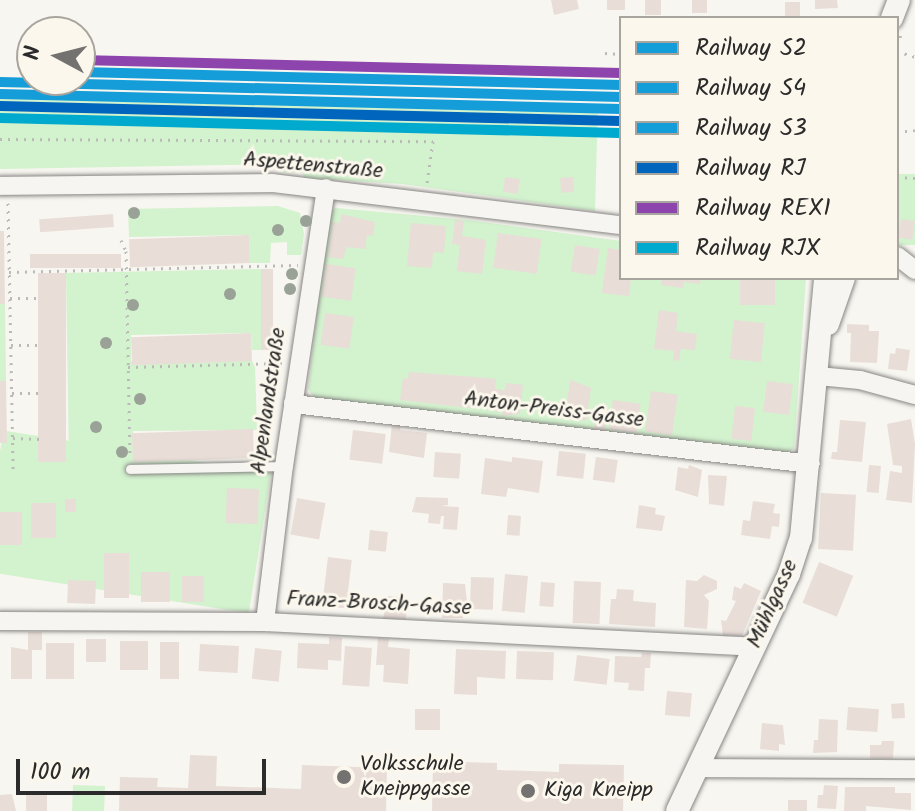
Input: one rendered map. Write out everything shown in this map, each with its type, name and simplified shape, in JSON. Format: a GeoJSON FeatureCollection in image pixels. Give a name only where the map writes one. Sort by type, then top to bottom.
{"type":"FeatureCollection","features":[{"type":"Feature","properties":{"kind":"street","name":"Aspettenstraße"},"geometry":{"type":"LineString","coordinates":[[4,186],[272,183],[619,225]]}},
{"type":"Feature","properties":{"kind":"street","name":"Alpenlandstraße"},"geometry":{"type":"LineString","coordinates":[[265,622],[284,466],[326,188]]}},
{"type":"Feature","properties":{"kind":"street"},"geometry":{"type":"LineString","coordinates":[[899,258],[915,270],[899,271]]}},
{"type":"Feature","properties":{"kind":"street","name":"Mühlgasse"},"geometry":{"type":"LineString","coordinates":[[677,811],[789,574],[801,538],[811,464],[825,280]]}},
{"type":"Feature","properties":{"kind":"street","name":"Mühlgasse"},"geometry":{"type":"LineString","coordinates":[[822,336],[835,313],[843,280]]}},
{"type":"Feature","properties":{"kind":"street"},"geometry":{"type":"LineString","coordinates":[[818,376],[860,380],[915,395]]}},
{"type":"Feature","properties":{"kind":"street","name":"Anton-Preiss-Gasse"},"geometry":{"type":"LineString","coordinates":[[293,404],[811,464]]}},
{"type":"Feature","properties":{"kind":"street","name":"Franz-Brosch-Gasse"},"geometry":{"type":"LineString","coordinates":[[0,621],[265,622],[754,647]]}},
{"type":"Feature","properties":{"kind":"street"},"geometry":{"type":"LineString","coordinates":[[696,768],[915,769]]}},
{"type":"Feature","properties":{"kind":"lane"},"geometry":{"type":"LineString","coordinates":[[130,469],[284,466]]}},
{"type":"Feature","properties":{"kind":"path"},"geometry":{"type":"LineString","coordinates":[[605,53],[619,54]]}},
{"type":"Feature","properties":{"kind":"path"},"geometry":{"type":"LineString","coordinates":[[0,139],[433,141],[425,200]]}},
{"type":"Feature","properties":{"kind":"path"},"geometry":{"type":"LineString","coordinates":[[4,186],[10,298],[13,472]]}},
{"type":"Feature","properties":{"kind":"path"},"geometry":{"type":"LineString","coordinates":[[121,240],[126,251],[127,269],[130,469]]}},
{"type":"Feature","properties":{"kind":"path"},"geometry":{"type":"LineString","coordinates":[[9,272],[314,265]]}},
{"type":"Feature","properties":{"kind":"path"},"geometry":{"type":"LineString","coordinates":[[10,298],[38,298]]}},
{"type":"Feature","properties":{"kind":"path"},"geometry":{"type":"LineString","coordinates":[[11,345],[39,345]]}},
{"type":"Feature","properties":{"kind":"path"},"geometry":{"type":"LineString","coordinates":[[128,367],[299,362]]}},
{"type":"Feature","properties":{"kind":"path"},"geometry":{"type":"LineString","coordinates":[[12,393],[40,393]]}},
{"type":"Feature","properties":{"kind":"path"},"geometry":{"type":"LineString","coordinates":[[13,438],[40,439]]}},
{"type":"Feature","properties":{"kind":"green space"},"geometry":{"type":"Polygon","coordinates":[[[0,93],[16,93],[16,96],[598,105],[595,211],[402,184],[304,178],[303,173],[284,172],[277,164],[0,169],[0,93]]]}},
{"type":"Feature","properties":{"kind":"green space"},"geometry":{"type":"Polygon","coordinates":[[[899,174],[915,174],[915,245],[899,245],[899,174]]]}},
{"type":"Feature","properties":{"kind":"green space"},"geometry":{"type":"Polygon","coordinates":[[[278,206],[300,213],[304,234],[301,255],[287,255],[287,242],[271,243],[270,263],[250,263],[249,235],[129,237],[128,209],[278,206]]]}},
{"type":"Feature","properties":{"kind":"green space"},"geometry":{"type":"Polygon","coordinates":[[[336,208],[468,220],[619,241],[619,280],[806,280],[794,449],[786,453],[316,400],[308,389],[328,213],[336,208]]]}},
{"type":"Feature","properties":{"kind":"green space"},"geometry":{"type":"Polygon","coordinates":[[[261,269],[262,350],[252,350],[251,333],[131,335],[131,361],[252,361],[255,367],[257,430],[133,431],[133,460],[69,461],[66,273],[261,269]]]}},
{"type":"Feature","properties":{"kind":"green space"},"geometry":{"type":"Polygon","coordinates":[[[0,304],[5,304],[6,381],[0,381],[0,304]]]}},
{"type":"Feature","properties":{"kind":"green space"},"geometry":{"type":"Polygon","coordinates":[[[3,431],[271,473],[249,613],[0,574],[0,452],[3,431]]]}},
{"type":"Feature","properties":{"kind":"green space"},"geometry":{"type":"Polygon","coordinates":[[[73,785],[105,786],[104,811],[72,811],[73,785]]]}},
{"type":"Feature","properties":{"kind":"building"},"geometry":{"type":"Polygon","coordinates":[[[551,0],[577,0],[579,9],[554,15],[551,0]]]}},
{"type":"Feature","properties":{"kind":"building"},"geometry":{"type":"Polygon","coordinates":[[[607,0],[625,0],[625,10],[607,10],[607,0]]]}},
{"type":"Feature","properties":{"kind":"building"},"geometry":{"type":"Polygon","coordinates":[[[645,0],[661,0],[661,15],[645,15],[645,0]]]}},
{"type":"Feature","properties":{"kind":"building"},"geometry":{"type":"Polygon","coordinates":[[[692,0],[707,0],[707,13],[692,13],[692,0]]]}},
{"type":"Feature","properties":{"kind":"building"},"geometry":{"type":"Polygon","coordinates":[[[815,0],[837,0],[838,8],[815,9],[815,0]]]}},
{"type":"Feature","properties":{"kind":"building"},"geometry":{"type":"Polygon","coordinates":[[[785,2],[800,2],[800,16],[785,16],[785,2]]]}},
{"type":"Feature","properties":{"kind":"building"},"geometry":{"type":"Polygon","coordinates":[[[505,177],[520,179],[518,194],[503,192],[505,177]]]}},
{"type":"Feature","properties":{"kind":"building"},"geometry":{"type":"Polygon","coordinates":[[[573,177],[574,192],[561,193],[560,178],[573,177]]]}},
{"type":"Feature","properties":{"kind":"building"},"geometry":{"type":"Polygon","coordinates":[[[113,214],[114,227],[40,232],[39,219],[113,214]]]}},
{"type":"Feature","properties":{"kind":"building"},"geometry":{"type":"Polygon","coordinates":[[[341,214],[375,222],[373,236],[367,235],[365,249],[347,247],[343,259],[328,257],[332,222],[340,223],[341,214]]]}},
{"type":"Feature","properties":{"kind":"building"},"geometry":{"type":"Polygon","coordinates":[[[901,219],[915,221],[912,240],[899,238],[901,219]]]}},
{"type":"Feature","properties":{"kind":"building"},"geometry":{"type":"Polygon","coordinates":[[[455,220],[464,221],[462,236],[486,240],[482,274],[457,271],[460,245],[452,244],[455,220]]]}},
{"type":"Feature","properties":{"kind":"building"},"geometry":{"type":"Polygon","coordinates":[[[411,223],[446,226],[444,253],[433,252],[432,268],[407,266],[411,223]]]}},
{"type":"Feature","properties":{"kind":"building"},"geometry":{"type":"Polygon","coordinates":[[[0,231],[4,231],[5,304],[0,304],[0,231]]]}},
{"type":"Feature","properties":{"kind":"building"},"geometry":{"type":"Polygon","coordinates":[[[498,233],[542,239],[537,274],[493,268],[498,233]]]}},
{"type":"Feature","properties":{"kind":"building"},"geometry":{"type":"Polygon","coordinates":[[[249,235],[250,263],[130,267],[129,239],[249,235]]]}},
{"type":"Feature","properties":{"kind":"building"},"geometry":{"type":"Polygon","coordinates":[[[575,245],[600,249],[595,276],[571,272],[575,245]]]}},
{"type":"Feature","properties":{"kind":"building"},"geometry":{"type":"Polygon","coordinates":[[[608,248],[619,250],[619,280],[631,280],[629,296],[602,293],[608,248]]]}},
{"type":"Feature","properties":{"kind":"building"},"geometry":{"type":"Polygon","coordinates":[[[30,254],[121,254],[121,268],[30,268],[30,254]]]}},
{"type":"Feature","properties":{"kind":"building"},"geometry":{"type":"Polygon","coordinates":[[[326,264],[356,268],[351,301],[321,297],[326,264]]]}},
{"type":"Feature","properties":{"kind":"building"},"geometry":{"type":"Polygon","coordinates":[[[261,269],[273,269],[273,350],[261,350],[261,269]]]}},
{"type":"Feature","properties":{"kind":"building"},"geometry":{"type":"Polygon","coordinates":[[[38,273],[66,273],[66,462],[38,462],[38,273]]]}},
{"type":"Feature","properties":{"kind":"building"},"geometry":{"type":"Polygon","coordinates":[[[661,280],[701,280],[700,284],[684,282],[683,288],[661,285],[661,280]]]}},
{"type":"Feature","properties":{"kind":"building"},"geometry":{"type":"Polygon","coordinates":[[[740,280],[775,280],[775,305],[740,305],[740,280]]]}},
{"type":"Feature","properties":{"kind":"building"},"geometry":{"type":"Polygon","coordinates":[[[659,310],[678,313],[676,331],[697,334],[695,350],[681,349],[679,361],[673,360],[674,351],[654,349],[659,310]]]}},
{"type":"Feature","properties":{"kind":"building"},"geometry":{"type":"Polygon","coordinates":[[[325,313],[354,317],[349,349],[321,345],[325,313]]]}},
{"type":"Feature","properties":{"kind":"building"},"geometry":{"type":"Polygon","coordinates":[[[734,320],[765,323],[761,362],[730,359],[734,320]]]}},
{"type":"Feature","properties":{"kind":"building"},"geometry":{"type":"Polygon","coordinates":[[[847,324],[869,325],[869,331],[879,331],[877,363],[850,362],[851,333],[847,333],[847,324]]]}},
{"type":"Feature","properties":{"kind":"building"},"geometry":{"type":"Polygon","coordinates":[[[251,333],[252,361],[132,365],[131,337],[251,333]]]}},
{"type":"Feature","properties":{"kind":"building"},"geometry":{"type":"Polygon","coordinates":[[[896,348],[910,350],[907,371],[888,369],[890,353],[895,354],[896,348]]]}},
{"type":"Feature","properties":{"kind":"building"},"geometry":{"type":"Polygon","coordinates":[[[409,372],[496,379],[495,389],[505,390],[506,383],[523,385],[520,414],[502,416],[503,412],[492,411],[494,400],[486,398],[474,397],[469,408],[400,400],[403,378],[408,379],[409,372]]]}},
{"type":"Feature","properties":{"kind":"building"},"geometry":{"type":"Polygon","coordinates":[[[570,380],[591,388],[586,421],[565,418],[570,380]]]}},
{"type":"Feature","properties":{"kind":"building"},"geometry":{"type":"Polygon","coordinates":[[[0,381],[6,381],[7,443],[0,443],[0,381]]]}},
{"type":"Feature","properties":{"kind":"building"},"geometry":{"type":"Polygon","coordinates":[[[767,381],[793,384],[789,415],[763,412],[767,381]]]}},
{"type":"Feature","properties":{"kind":"building"},"geometry":{"type":"Polygon","coordinates":[[[651,391],[678,395],[672,435],[645,432],[651,391]]]}},
{"type":"Feature","properties":{"kind":"building"},"geometry":{"type":"Polygon","coordinates":[[[613,400],[641,404],[637,434],[609,430],[613,400]]]}},
{"type":"Feature","properties":{"kind":"building"},"geometry":{"type":"Polygon","coordinates":[[[735,406],[755,408],[751,441],[732,439],[735,406]]]}},
{"type":"Feature","properties":{"kind":"building"},"geometry":{"type":"Polygon","coordinates":[[[597,412],[608,414],[604,434],[594,432],[597,412]]]}},
{"type":"Feature","properties":{"kind":"building"},"geometry":{"type":"Polygon","coordinates":[[[911,419],[915,444],[912,503],[886,500],[890,471],[902,473],[902,466],[893,465],[887,424],[911,419]]]}},
{"type":"Feature","properties":{"kind":"building"},"geometry":{"type":"Polygon","coordinates":[[[840,420],[866,422],[862,462],[831,459],[832,452],[837,452],[840,420]]]}},
{"type":"Feature","properties":{"kind":"building"},"geometry":{"type":"Polygon","coordinates":[[[392,424],[401,425],[400,430],[427,433],[424,458],[389,452],[392,424]]]}},
{"type":"Feature","properties":{"kind":"building"},"geometry":{"type":"Polygon","coordinates":[[[253,429],[254,458],[133,462],[132,433],[253,429]]]}},
{"type":"Feature","properties":{"kind":"building"},"geometry":{"type":"Polygon","coordinates":[[[353,430],[386,434],[382,464],[349,460],[353,430]]]}},
{"type":"Feature","properties":{"kind":"building"},"geometry":{"type":"Polygon","coordinates":[[[559,451],[586,454],[583,479],[556,476],[559,451]]]}},
{"type":"Feature","properties":{"kind":"building"},"geometry":{"type":"Polygon","coordinates":[[[435,452],[461,454],[459,479],[433,477],[435,452]]]}},
{"type":"Feature","properties":{"kind":"building"},"geometry":{"type":"Polygon","coordinates":[[[512,457],[543,461],[539,493],[508,488],[506,497],[481,494],[485,458],[512,462],[512,457]]]}},
{"type":"Feature","properties":{"kind":"building"},"geometry":{"type":"Polygon","coordinates":[[[596,457],[618,460],[615,483],[593,480],[596,457]]]}},
{"type":"Feature","properties":{"kind":"building"},"geometry":{"type":"Polygon","coordinates":[[[689,465],[702,470],[698,497],[675,490],[678,467],[688,469],[689,465]]]}},
{"type":"Feature","properties":{"kind":"building"},"geometry":{"type":"Polygon","coordinates":[[[869,465],[881,466],[879,493],[867,492],[869,465]]]}},
{"type":"Feature","properties":{"kind":"building"},"geometry":{"type":"Polygon","coordinates":[[[708,475],[727,476],[724,506],[709,504],[708,475]]]}},
{"type":"Feature","properties":{"kind":"building"},"geometry":{"type":"Polygon","coordinates":[[[227,488],[259,489],[258,524],[226,523],[227,488]]]}},
{"type":"Feature","properties":{"kind":"building"},"geometry":{"type":"Polygon","coordinates":[[[821,493],[856,495],[853,551],[818,549],[821,493]]]}},
{"type":"Feature","properties":{"kind":"building"},"geometry":{"type":"Polygon","coordinates":[[[416,497],[448,498],[448,505],[441,506],[459,507],[457,530],[443,529],[444,516],[441,516],[440,524],[428,523],[429,514],[412,512],[416,497]]]}},
{"type":"Feature","properties":{"kind":"building"},"geometry":{"type":"Polygon","coordinates":[[[297,498],[326,503],[319,539],[291,534],[297,498]]]}},
{"type":"Feature","properties":{"kind":"building"},"geometry":{"type":"Polygon","coordinates":[[[65,499],[76,499],[76,512],[65,512],[65,499]]]}},
{"type":"Feature","properties":{"kind":"building"},"geometry":{"type":"Polygon","coordinates":[[[753,501],[775,504],[773,513],[780,514],[779,527],[772,526],[770,539],[741,535],[743,520],[750,521],[753,501]]]}},
{"type":"Feature","properties":{"kind":"building"},"geometry":{"type":"Polygon","coordinates":[[[31,503],[56,503],[56,538],[31,538],[31,503]]]}},
{"type":"Feature","properties":{"kind":"building"},"geometry":{"type":"Polygon","coordinates":[[[639,505],[656,508],[655,514],[665,516],[662,531],[636,528],[639,505]]]}},
{"type":"Feature","properties":{"kind":"building"},"geometry":{"type":"Polygon","coordinates":[[[0,512],[22,512],[22,545],[0,545],[0,512]]]}},
{"type":"Feature","properties":{"kind":"building"},"geometry":{"type":"Polygon","coordinates":[[[508,515],[521,516],[520,536],[507,535],[508,515]]]}},
{"type":"Feature","properties":{"kind":"building"},"geometry":{"type":"Polygon","coordinates":[[[370,530],[388,532],[386,552],[368,550],[370,530]]]}},
{"type":"Feature","properties":{"kind":"building"},"geometry":{"type":"Polygon","coordinates":[[[104,553],[129,553],[129,598],[104,598],[104,553]]]}},
{"type":"Feature","properties":{"kind":"building"},"geometry":{"type":"Polygon","coordinates":[[[328,557],[352,560],[346,609],[322,606],[328,557]]]}},
{"type":"Feature","properties":{"kind":"building"},"geometry":{"type":"Polygon","coordinates":[[[819,562],[853,576],[837,617],[803,603],[819,562]]]}},
{"type":"Feature","properties":{"kind":"building"},"geometry":{"type":"Polygon","coordinates":[[[141,572],[170,572],[170,602],[141,602],[141,572]]]}},
{"type":"Feature","properties":{"kind":"building"},"geometry":{"type":"Polygon","coordinates":[[[505,574],[528,576],[525,613],[502,611],[505,574]]]}},
{"type":"Feature","properties":{"kind":"building"},"geometry":{"type":"Polygon","coordinates":[[[704,575],[717,581],[717,589],[704,595],[709,601],[707,629],[684,627],[686,580],[697,581],[704,575]]]}},
{"type":"Feature","properties":{"kind":"building"},"geometry":{"type":"Polygon","coordinates":[[[182,576],[204,576],[204,602],[182,602],[182,576]]]}},
{"type":"Feature","properties":{"kind":"building"},"geometry":{"type":"Polygon","coordinates":[[[471,577],[494,578],[493,610],[470,609],[471,577]]]}},
{"type":"Feature","properties":{"kind":"building"},"geometry":{"type":"Polygon","coordinates":[[[68,580],[96,581],[95,604],[67,603],[68,580]]]}},
{"type":"Feature","properties":{"kind":"building"},"geometry":{"type":"Polygon","coordinates":[[[574,581],[601,582],[600,624],[573,623],[574,581]]]}},
{"type":"Feature","properties":{"kind":"building"},"geometry":{"type":"Polygon","coordinates":[[[541,582],[555,583],[553,607],[539,606],[541,582]]]}},
{"type":"Feature","properties":{"kind":"building"},"geometry":{"type":"Polygon","coordinates":[[[443,583],[465,584],[468,609],[463,609],[463,618],[442,618],[443,583]]]}},
{"type":"Feature","properties":{"kind":"building"},"geometry":{"type":"Polygon","coordinates":[[[744,583],[761,591],[742,636],[723,636],[721,620],[726,621],[736,601],[732,600],[734,586],[741,589],[744,583]]]}},
{"type":"Feature","properties":{"kind":"building"},"geometry":{"type":"Polygon","coordinates":[[[617,589],[634,590],[633,601],[656,603],[655,627],[609,624],[611,599],[616,599],[617,589]]]}},
{"type":"Feature","properties":{"kind":"building"},"geometry":{"type":"Polygon","coordinates":[[[388,596],[407,597],[406,620],[383,619],[388,596]]]}},
{"type":"Feature","properties":{"kind":"building"},"geometry":{"type":"Polygon","coordinates":[[[28,632],[42,632],[42,650],[32,650],[32,679],[11,679],[11,647],[28,650],[28,632]]]}},
{"type":"Feature","properties":{"kind":"building"},"geometry":{"type":"Polygon","coordinates":[[[329,637],[342,638],[341,661],[328,660],[328,670],[297,668],[298,643],[329,644],[329,637]]]}},
{"type":"Feature","properties":{"kind":"building"},"geometry":{"type":"Polygon","coordinates":[[[378,638],[389,639],[388,647],[410,649],[408,684],[383,682],[384,665],[376,665],[378,638]]]}},
{"type":"Feature","properties":{"kind":"building"},"geometry":{"type":"Polygon","coordinates":[[[86,639],[106,639],[106,662],[86,662],[86,639]]]}},
{"type":"Feature","properties":{"kind":"building"},"geometry":{"type":"Polygon","coordinates":[[[120,641],[148,641],[148,670],[120,670],[120,641]]]}},
{"type":"Feature","properties":{"kind":"building"},"geometry":{"type":"Polygon","coordinates":[[[160,642],[179,642],[179,679],[160,679],[160,642]]]}},
{"type":"Feature","properties":{"kind":"building"},"geometry":{"type":"Polygon","coordinates":[[[46,643],[74,643],[74,679],[46,679],[46,643]]]}},
{"type":"Feature","properties":{"kind":"building"},"geometry":{"type":"Polygon","coordinates":[[[200,644],[239,646],[238,673],[199,671],[200,644]]]}},
{"type":"Feature","properties":{"kind":"building"},"geometry":{"type":"Polygon","coordinates":[[[345,646],[372,648],[369,687],[342,685],[345,646]]]}},
{"type":"Feature","properties":{"kind":"building"},"geometry":{"type":"Polygon","coordinates":[[[255,648],[282,651],[279,682],[252,679],[255,648]]]}},
{"type":"Feature","properties":{"kind":"building"},"geometry":{"type":"Polygon","coordinates":[[[456,649],[506,651],[505,679],[477,677],[477,695],[454,694],[456,649]]]}},
{"type":"Feature","properties":{"kind":"building"},"geometry":{"type":"Polygon","coordinates":[[[517,651],[554,652],[553,680],[516,679],[517,651]]]}},
{"type":"Feature","properties":{"kind":"building"},"geometry":{"type":"Polygon","coordinates":[[[642,653],[651,653],[650,668],[645,668],[644,691],[628,690],[629,683],[614,682],[615,656],[641,657],[642,653]]]}},
{"type":"Feature","properties":{"kind":"building"},"geometry":{"type":"Polygon","coordinates":[[[577,655],[610,659],[607,685],[574,681],[577,655]]]}},
{"type":"Feature","properties":{"kind":"building"},"geometry":{"type":"Polygon","coordinates":[[[667,691],[692,693],[690,717],[665,715],[667,691]]]}},
{"type":"Feature","properties":{"kind":"building"},"geometry":{"type":"Polygon","coordinates":[[[904,703],[905,718],[892,719],[891,704],[904,703]]]}},
{"type":"Feature","properties":{"kind":"building"},"geometry":{"type":"Polygon","coordinates":[[[848,707],[879,709],[877,732],[846,730],[848,707]]]}},
{"type":"Feature","properties":{"kind":"building"},"geometry":{"type":"Polygon","coordinates":[[[415,709],[440,709],[440,730],[415,730],[415,709]]]}},
{"type":"Feature","properties":{"kind":"building"},"geometry":{"type":"Polygon","coordinates":[[[819,719],[838,720],[837,752],[813,753],[814,740],[818,740],[819,719]]]}},
{"type":"Feature","properties":{"kind":"building"},"geometry":{"type":"Polygon","coordinates":[[[762,723],[783,725],[785,745],[779,744],[779,751],[760,749],[762,723]]]}},
{"type":"Feature","properties":{"kind":"building"},"geometry":{"type":"Polygon","coordinates":[[[882,741],[894,741],[893,759],[870,759],[870,745],[881,745],[882,741]]]}},
{"type":"Feature","properties":{"kind":"building","name":"Volksschule Kneippgasse"},"geometry":{"type":"Polygon","coordinates":[[[190,755],[217,756],[216,786],[301,789],[302,765],[387,768],[386,811],[119,811],[120,777],[158,778],[157,787],[188,788],[190,755]]]}},
{"type":"Feature","properties":{"kind":"building","name":"Kiga Kneipp"},"geometry":{"type":"Polygon","coordinates":[[[433,761],[497,763],[497,770],[559,772],[559,764],[624,765],[623,811],[432,811],[433,761]]]}},
{"type":"Feature","properties":{"kind":"building"},"geometry":{"type":"Polygon","coordinates":[[[824,785],[838,786],[836,809],[817,808],[818,795],[823,795],[824,785]]]}},
{"type":"Feature","properties":{"kind":"building"},"geometry":{"type":"Polygon","coordinates":[[[845,787],[895,787],[895,793],[911,793],[911,810],[866,806],[866,811],[844,811],[845,787]]]}},
{"type":"Feature","properties":{"kind":"building"},"geometry":{"type":"Polygon","coordinates":[[[12,794],[16,811],[0,811],[0,795],[12,794]]]}},
{"type":"Feature","properties":{"kind":"building"},"geometry":{"type":"Polygon","coordinates":[[[26,794],[47,794],[47,811],[26,811],[26,794]]]}},
{"type":"Feature","properties":{"kind":"building"},"geometry":{"type":"Polygon","coordinates":[[[788,800],[807,800],[807,811],[788,811],[788,800]]]}},
{"type":"Feature","properties":{"kind":"rail line","name":"REX1"},"geometry":{"type":"LineString","coordinates":[[96,60],[619,73]]}},
{"type":"Feature","properties":{"kind":"rail line","name":"S3"},"geometry":{"type":"LineString","coordinates":[[96,72],[619,85]]}},
{"type":"Feature","properties":{"kind":"rail line","name":"S2"},"geometry":{"type":"LineString","coordinates":[[0,82],[619,97]]}},
{"type":"Feature","properties":{"kind":"rail line","name":"S4"},"geometry":{"type":"LineString","coordinates":[[0,94],[619,109]]}},
{"type":"Feature","properties":{"kind":"rail line","name":"RJ"},"geometry":{"type":"LineString","coordinates":[[0,106],[619,121]]}},
{"type":"Feature","properties":{"kind":"rail line","name":"RJX"},"geometry":{"type":"LineString","coordinates":[[0,118],[619,133]]}},
{"type":"Feature","properties":{"kind":"place","name":"Volksschule Kneippgasse"},"geometry":{"type":"Point","coordinates":[344,777]}},
{"type":"Feature","properties":{"kind":"place","name":"Kiga Kneipp"},"geometry":{"type":"Point","coordinates":[528,791]}}]}
